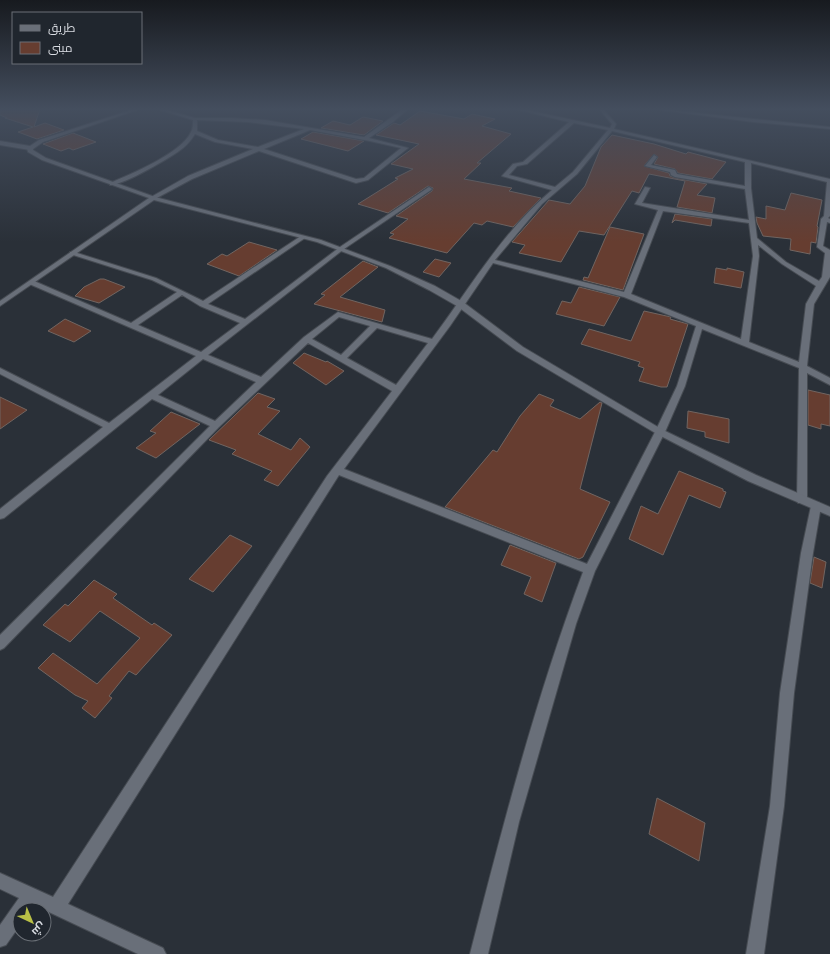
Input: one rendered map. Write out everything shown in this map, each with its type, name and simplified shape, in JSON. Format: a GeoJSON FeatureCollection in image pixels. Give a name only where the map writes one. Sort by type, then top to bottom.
{"type":"FeatureCollection","features":[{"type":"Feature","properties":{"kind":"street"},"geometry":{"type":"LineString","coordinates":[[34,154],[112,184],[153,198],[342,248],[406,274],[460,304],[520,349],[660,432],[727,466],[830,512]]}},
{"type":"Feature","properties":{"kind":"street"},"geometry":{"type":"LineString","coordinates":[[112,184],[149,168],[171,154]]}},
{"type":"Feature","properties":{"kind":"street"},"geometry":{"type":"LineString","coordinates":[[0,304],[153,198],[168,189],[214,167],[250,154]]}},
{"type":"Feature","properties":{"kind":"street"},"geometry":{"type":"LineString","coordinates":[[270,154],[356,182],[366,180],[398,154]]}},
{"type":"Feature","properties":{"kind":"street"},"geometry":{"type":"LineString","coordinates":[[536,154],[525,163],[515,165],[505,176],[556,189]]}},
{"type":"Feature","properties":{"kind":"street"},"geometry":{"type":"LineString","coordinates":[[56,908],[337,470],[396,389],[433,342],[490,261],[540,203],[581,166],[591,154]]}},
{"type":"Feature","properties":{"kind":"street"},"geometry":{"type":"LineString","coordinates":[[715,154],[830,181],[827,220],[820,247],[828,252],[826,277],[810,304],[803,367],[802,500]]}},
{"type":"Feature","properties":{"kind":"street"},"geometry":{"type":"LineString","coordinates":[[654,156],[648,166],[672,171],[675,175],[748,188]]}},
{"type":"Feature","properties":{"kind":"street"},"geometry":{"type":"LineString","coordinates":[[745,342],[756,266],[748,188],[748,161]]}},
{"type":"Feature","properties":{"kind":"street"},"geometry":{"type":"LineString","coordinates":[[648,188],[638,204],[661,209],[752,222]]}},
{"type":"Feature","properties":{"kind":"street"},"geometry":{"type":"LineString","coordinates":[[0,514],[202,355],[342,248],[429,189]]}},
{"type":"Feature","properties":{"kind":"street"},"geometry":{"type":"LineString","coordinates":[[627,294],[661,209]]}},
{"type":"Feature","properties":{"kind":"street"},"geometry":{"type":"LineString","coordinates":[[203,304],[303,237]]}},
{"type":"Feature","properties":{"kind":"street"},"geometry":{"type":"LineString","coordinates":[[754,239],[784,263],[820,285]]}},
{"type":"Feature","properties":{"kind":"street"},"geometry":{"type":"LineString","coordinates":[[72,253],[154,279],[203,304],[245,322]]}},
{"type":"Feature","properties":{"kind":"street"},"geometry":{"type":"LineString","coordinates":[[490,261],[627,294],[803,367],[830,382]]}},
{"type":"Feature","properties":{"kind":"street"},"geometry":{"type":"LineString","coordinates":[[31,283],[262,381]]}},
{"type":"Feature","properties":{"kind":"street"},"geometry":{"type":"LineString","coordinates":[[133,325],[182,292]]}},
{"type":"Feature","properties":{"kind":"street"},"geometry":{"type":"LineString","coordinates":[[0,644],[216,425],[307,339],[338,314],[433,342]]}},
{"type":"Feature","properties":{"kind":"street"},"geometry":{"type":"LineString","coordinates":[[479,954],[511,822],[560,656],[590,570],[660,432],[681,386],[700,324]]}},
{"type":"Feature","properties":{"kind":"street"},"geometry":{"type":"LineString","coordinates":[[342,358],[375,325]]}},
{"type":"Feature","properties":{"kind":"street"},"geometry":{"type":"LineString","coordinates":[[307,339],[396,389]]}},
{"type":"Feature","properties":{"kind":"street"},"geometry":{"type":"LineString","coordinates":[[0,371],[110,427]]}},
{"type":"Feature","properties":{"kind":"street"},"geometry":{"type":"LineString","coordinates":[[151,396],[216,425]]}},
{"type":"Feature","properties":{"kind":"street"},"geometry":{"type":"LineString","coordinates":[[337,470],[590,570]]}},
{"type":"Feature","properties":{"kind":"street"},"geometry":{"type":"LineString","coordinates":[[755,954],[777,806],[787,693],[807,553],[816,506]]}},
{"type":"Feature","properties":{"kind":"street"},"geometry":{"type":"LineString","coordinates":[[0,881],[158,954]]}},
{"type":"Feature","properties":{"kind":"street"},"geometry":{"type":"LineString","coordinates":[[26,902],[31,896]]}},
{"type":"Feature","properties":{"kind":"street"},"geometry":{"type":"LineString","coordinates":[[0,939],[12,922]]}},
{"type":"Feature","properties":{"kind":"building"},"geometry":{"type":"Polygon","coordinates":[[[406,154],[488,154],[477,163],[481,163],[464,179],[512,188],[509,191],[541,198],[513,227],[487,221],[482,225],[474,223],[447,253],[389,238],[394,234],[390,233],[408,219],[396,216],[432,191],[433,188],[428,186],[388,213],[358,204],[398,179],[395,178],[413,169],[391,164],[406,154]]]}},
{"type":"Feature","properties":{"kind":"building"},"geometry":{"type":"Polygon","coordinates":[[[598,154],[694,154],[726,162],[712,179],[678,173],[675,169],[654,164],[658,157],[654,154],[644,166],[669,173],[670,176],[675,178],[707,184],[697,195],[715,198],[712,213],[677,207],[685,181],[649,174],[639,193],[632,191],[604,235],[579,231],[561,262],[519,253],[525,245],[512,242],[549,200],[570,204],[585,186],[598,154]]]}},
{"type":"Feature","properties":{"kind":"building"},"geometry":{"type":"Polygon","coordinates":[[[791,193],[822,200],[817,226],[816,243],[811,242],[810,254],[790,250],[791,239],[763,236],[757,223],[756,217],[766,219],[766,206],[785,210],[791,193]]]}},
{"type":"Feature","properties":{"kind":"building"},"geometry":{"type":"Polygon","coordinates":[[[675,214],[712,219],[711,226],[675,220],[672,223],[675,214]]]}},
{"type":"Feature","properties":{"kind":"building"},"geometry":{"type":"Polygon","coordinates":[[[610,227],[644,234],[623,290],[583,280],[584,277],[588,278],[610,227]]]}},
{"type":"Feature","properties":{"kind":"building"},"geometry":{"type":"Polygon","coordinates":[[[249,242],[277,250],[239,276],[207,264],[222,254],[227,256],[249,242]]]}},
{"type":"Feature","properties":{"kind":"building"},"geometry":{"type":"Polygon","coordinates":[[[435,259],[451,263],[439,277],[423,272],[435,259]]]}},
{"type":"Feature","properties":{"kind":"building"},"geometry":{"type":"Polygon","coordinates":[[[363,261],[378,267],[340,297],[385,310],[382,322],[314,304],[325,295],[321,294],[363,261]]]}},
{"type":"Feature","properties":{"kind":"building"},"geometry":{"type":"Polygon","coordinates":[[[716,268],[727,270],[727,268],[744,272],[741,288],[714,283],[716,268]]]}},
{"type":"Feature","properties":{"kind":"building"},"geometry":{"type":"Polygon","coordinates":[[[100,279],[104,279],[125,287],[99,303],[75,296],[84,287],[100,279]]]}},
{"type":"Feature","properties":{"kind":"building"},"geometry":{"type":"Polygon","coordinates":[[[579,287],[620,297],[604,326],[556,314],[562,301],[571,303],[579,287]]]}},
{"type":"Feature","properties":{"kind":"building"},"geometry":{"type":"Polygon","coordinates":[[[644,311],[671,317],[670,319],[688,324],[667,387],[661,387],[639,381],[644,368],[638,366],[640,362],[581,344],[589,329],[631,341],[644,311]]]}},
{"type":"Feature","properties":{"kind":"building"},"geometry":{"type":"Polygon","coordinates":[[[65,319],[91,331],[74,342],[48,331],[65,319]]]}},
{"type":"Feature","properties":{"kind":"building"},"geometry":{"type":"Polygon","coordinates":[[[304,353],[326,362],[327,361],[344,371],[326,385],[293,363],[304,353]]]}},
{"type":"Feature","properties":{"kind":"building"},"geometry":{"type":"Polygon","coordinates":[[[808,390],[830,395],[830,426],[821,424],[821,429],[808,425],[808,390]]]}},
{"type":"Feature","properties":{"kind":"building"},"geometry":{"type":"Polygon","coordinates":[[[258,393],[275,399],[267,407],[280,411],[258,434],[291,450],[300,438],[310,447],[278,486],[264,480],[272,471],[232,454],[236,450],[209,440],[258,393]]]}},
{"type":"Feature","properties":{"kind":"building"},"geometry":{"type":"Polygon","coordinates":[[[539,394],[554,400],[550,406],[580,419],[600,402],[602,403],[580,489],[610,502],[583,557],[579,559],[445,507],[493,450],[497,452],[520,416],[539,394]]]}},
{"type":"Feature","properties":{"kind":"building"},"geometry":{"type":"Polygon","coordinates":[[[0,397],[27,410],[0,429],[0,397]]]}},
{"type":"Feature","properties":{"kind":"building"},"geometry":{"type":"Polygon","coordinates":[[[688,411],[729,419],[729,443],[705,437],[705,432],[687,428],[688,411]]]}},
{"type":"Feature","properties":{"kind":"building"},"geometry":{"type":"Polygon","coordinates":[[[171,412],[200,424],[156,458],[136,448],[156,433],[150,431],[171,412]]]}},
{"type":"Feature","properties":{"kind":"building"},"geometry":{"type":"Polygon","coordinates":[[[679,471],[723,489],[723,491],[726,492],[720,508],[689,495],[663,555],[629,539],[641,506],[658,514],[679,471]]]}},
{"type":"Feature","properties":{"kind":"building"},"geometry":{"type":"Polygon","coordinates":[[[230,535],[252,546],[213,592],[189,579],[230,535]]]}},
{"type":"Feature","properties":{"kind":"building"},"geometry":{"type":"Polygon","coordinates":[[[510,545],[556,563],[542,602],[524,594],[531,577],[501,565],[510,545]]]}},
{"type":"Feature","properties":{"kind":"building"},"geometry":{"type":"Polygon","coordinates":[[[814,557],[826,562],[822,588],[810,583],[814,557]]]}},
{"type":"Feature","properties":{"kind":"building"},"geometry":{"type":"Polygon","coordinates":[[[94,580],[117,594],[113,598],[152,625],[154,623],[172,635],[136,675],[129,671],[109,696],[112,698],[95,718],[82,708],[88,701],[75,695],[38,668],[53,653],[97,684],[140,638],[100,611],[70,642],[43,625],[65,604],[68,606],[94,580]]]}},
{"type":"Feature","properties":{"kind":"building"},"geometry":{"type":"Polygon","coordinates":[[[657,798],[705,823],[699,861],[649,834],[657,798]]]}}]}
